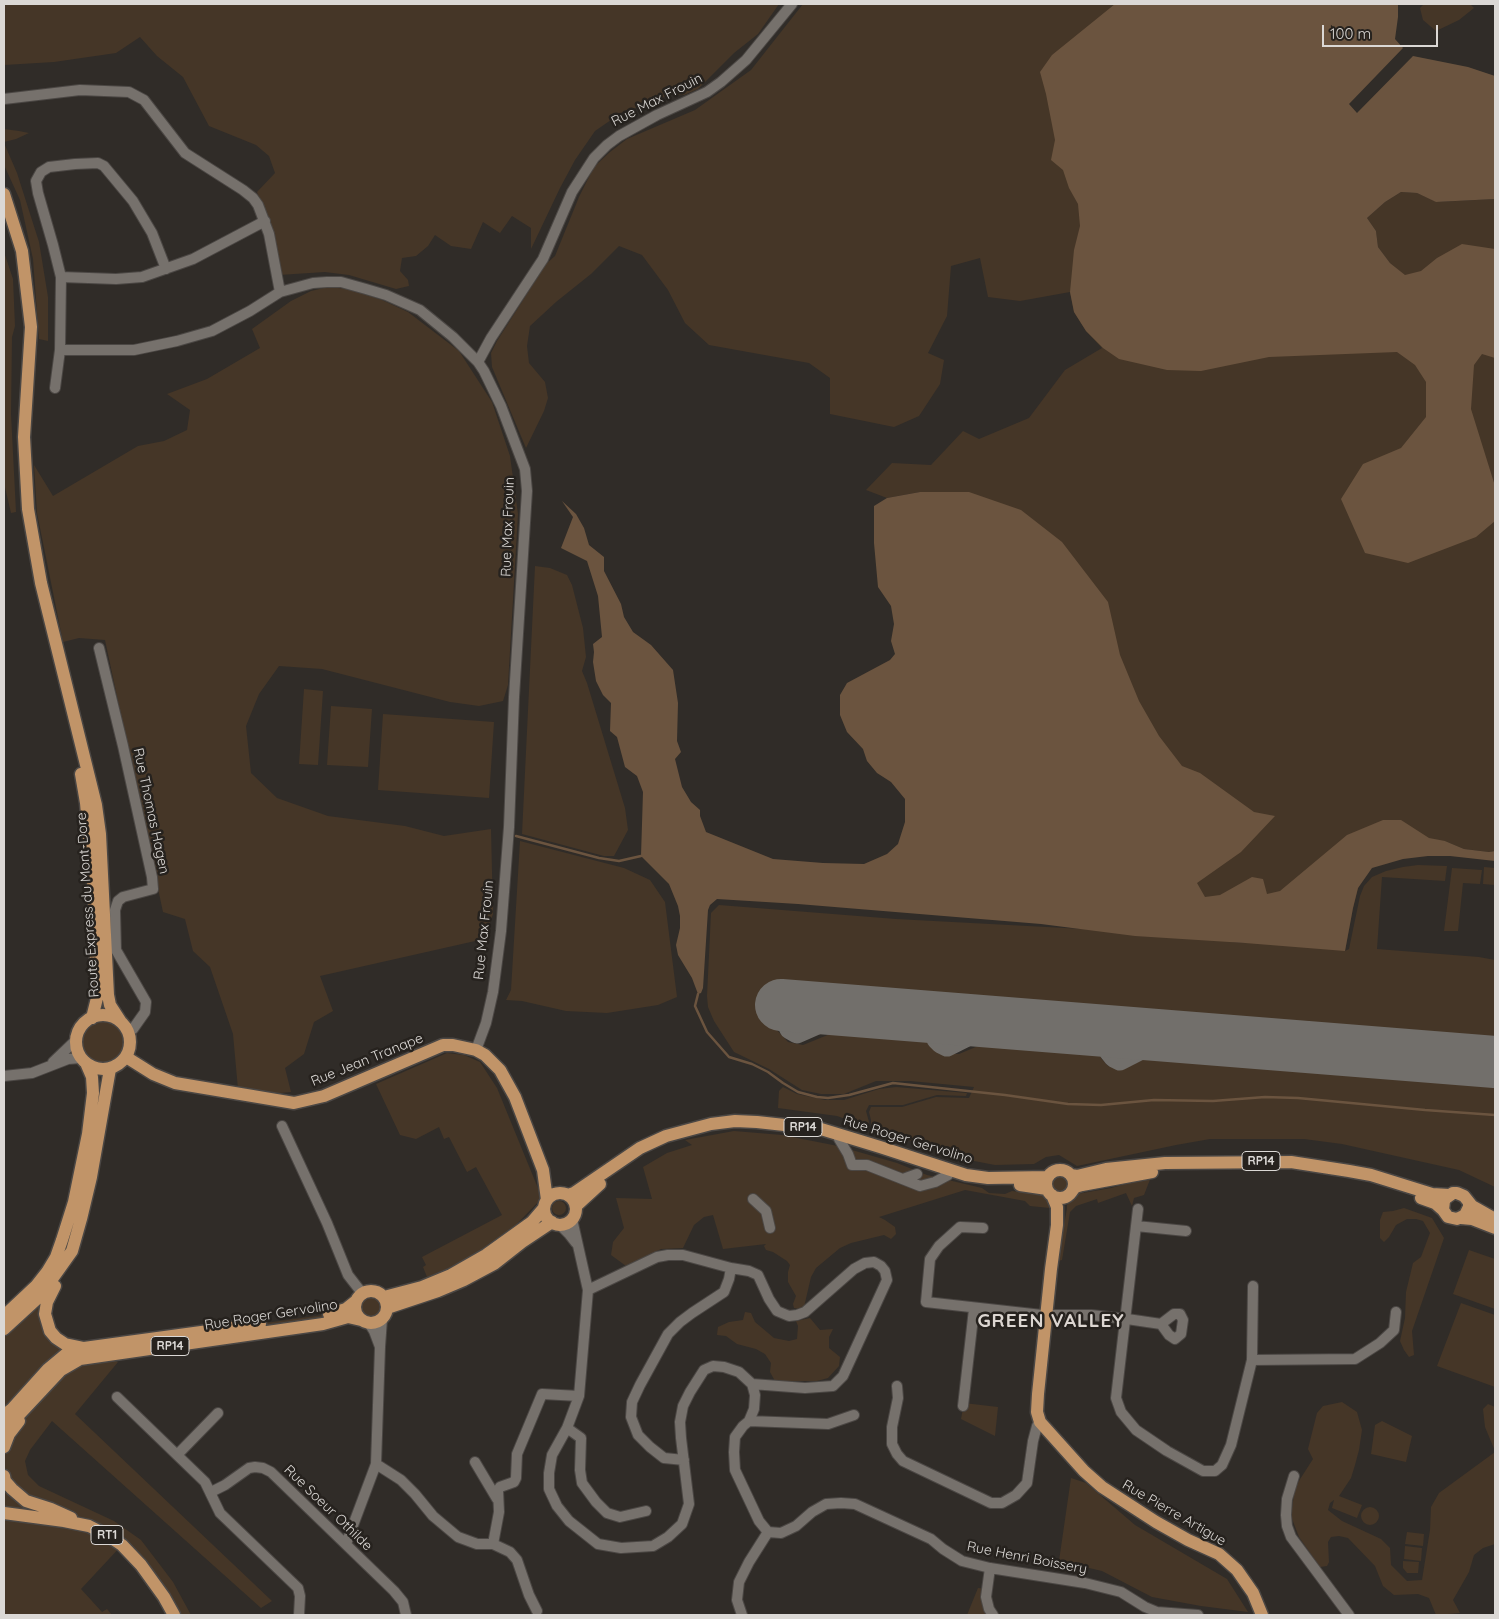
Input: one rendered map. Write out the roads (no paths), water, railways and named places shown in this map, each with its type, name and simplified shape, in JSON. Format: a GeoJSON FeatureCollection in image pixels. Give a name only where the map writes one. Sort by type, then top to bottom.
{"type":"FeatureCollection","features":[{"type":"Feature","properties":{"kind":"main road","name":"Route Express du Mont-Dore"},"geometry":{"type":"LineString","coordinates":[[4,194],[22,251],[31,327],[24,437],[28,510],[41,582],[96,804],[100,834],[108,995],[110,1005],[125,1027]]}},
{"type":"Feature","properties":{"kind":"main road","name":"Route Express du Mont-Dore"},"geometry":{"type":"LineString","coordinates":[[69,697],[86,803],[94,893],[98,998],[92,1018]]}},
{"type":"Feature","properties":{"kind":"main road"},"geometry":{"type":"LineString","coordinates":[[4,1316],[36,1286],[47,1272],[56,1257],[74,1202],[94,1093],[92,1077],[77,1050],[76,1040],[81,1027],[92,1018],[107,1015],[125,1027],[130,1043],[126,1057],[116,1066],[102,1069],[84,1061]]}},
{"type":"Feature","properties":{"kind":"main road","name":"Rue Jean Tranape"},"geometry":{"type":"LineString","coordinates":[[126,1057],[153,1074],[175,1083],[294,1103],[324,1096],[443,1045],[476,1050]]}},
{"type":"Feature","properties":{"kind":"main road"},"geometry":{"type":"LineString","coordinates":[[476,1050],[485,1055],[500,1070],[516,1097],[544,1170],[546,1216],[556,1223],[564,1224],[572,1219],[576,1213],[575,1202],[564,1194],[544,1170]]}},
{"type":"Feature","properties":{"kind":"main road"},"geometry":{"type":"LineString","coordinates":[[84,1348],[66,1344],[56,1338],[50,1331],[45,1314],[47,1302],[72,1251],[81,1219],[91,1177],[110,1068]]}},
{"type":"Feature","properties":{"kind":"main road","name":"Rue Roger Gervolino"},"geometry":{"type":"LineString","coordinates":[[564,1194],[574,1193],[640,1148],[666,1136],[711,1124],[735,1121],[820,1129],[880,1146],[966,1175],[1049,1187]]}},
{"type":"Feature","properties":{"kind":"main road","name":"Rue Roger Gervolino"},"geometry":{"type":"LineString","coordinates":[[576,1206],[588,1194],[636,1156],[657,1145],[684,1135],[730,1127],[760,1128],[838,1140],[975,1182],[1049,1187]]}},
{"type":"Feature","properties":{"kind":"main road","name":"RP14"},"geometry":{"type":"LineString","coordinates":[[1071,1175],[1077,1176],[1106,1169],[1165,1163],[1291,1162],[1349,1171],[1432,1194],[1449,1195]]}},
{"type":"Feature","properties":{"kind":"main road","name":"RP14"},"geometry":{"type":"LineString","coordinates":[[1071,1192],[1075,1187],[1082,1185],[1146,1173],[1194,1169],[1275,1167],[1369,1182],[1432,1202],[1443,1210]]}},
{"type":"Feature","properties":{"kind":"main road"},"geometry":{"type":"LineString","coordinates":[[1040,1422],[1037,1412],[1057,1225],[1057,1207],[1049,1187],[1051,1174],[1058,1170],[1066,1171],[1071,1175],[1074,1182],[1062,1208],[1057,1225]]}},
{"type":"Feature","properties":{"kind":"main road"},"geometry":{"type":"LineString","coordinates":[[1049,1187],[1063,1198],[1071,1192]]}},
{"type":"Feature","properties":{"kind":"main road"},"geometry":{"type":"LineString","coordinates":[[384,1308],[376,1292],[371,1291],[359,1297],[355,1311],[365,1322],[374,1323],[384,1308],[422,1287],[451,1275],[486,1255],[532,1222],[550,1196],[564,1194]]}},
{"type":"Feature","properties":{"kind":"main road"},"geometry":{"type":"LineString","coordinates":[[1495,1219],[1469,1203],[1461,1194],[1449,1195],[1444,1201],[1443,1210],[1448,1217],[1472,1219],[1495,1228]]}},
{"type":"Feature","properties":{"kind":"main road"},"geometry":{"type":"LineString","coordinates":[[1462,1218],[1468,1212],[1469,1203]]}},
{"type":"Feature","properties":{"kind":"main road"},"geometry":{"type":"LineString","coordinates":[[384,1308],[438,1291],[464,1280],[494,1264],[522,1242],[556,1223]]}},
{"type":"Feature","properties":{"kind":"main road"},"geometry":{"type":"LineString","coordinates":[[4,1329],[40,1296],[72,1251]]}},
{"type":"Feature","properties":{"kind":"main road","name":"Rue Roger Gervolino"},"geometry":{"type":"LineString","coordinates":[[4,1415],[12,1409],[48,1369],[66,1354],[84,1348],[323,1315],[346,1309],[359,1297]]}},
{"type":"Feature","properties":{"kind":"main road","name":"Rue Roger Gervolino"},"geometry":{"type":"LineString","coordinates":[[4,1427],[17,1418],[61,1370],[80,1358],[323,1324],[348,1318],[365,1322]]}},
{"type":"Feature","properties":{"kind":"main road"},"geometry":{"type":"LineString","coordinates":[[4,1446],[9,1434],[44,1389]]}},
{"type":"Feature","properties":{"kind":"main road","name":"Rue Pierre Artigue"},"geometry":{"type":"LineString","coordinates":[[1040,1422],[1084,1472],[1102,1487],[1156,1522],[1188,1540],[1219,1554],[1237,1570],[1253,1593],[1262,1615]]}},
{"type":"Feature","properties":{"kind":"main road"},"geometry":{"type":"LineString","coordinates":[[4,1476],[5,1481],[12,1489],[26,1501],[51,1509],[89,1526]]}},
{"type":"Feature","properties":{"kind":"main road","name":"RT1"},"geometry":{"type":"LineString","coordinates":[[4,1513],[89,1526],[122,1545],[141,1565],[164,1597],[174,1615]]}},
{"type":"Feature","properties":{"kind":"street","name":"Rue Max Frouin"},"geometry":{"type":"LineString","coordinates":[[476,1050],[486,1023],[493,992],[501,931],[509,827],[514,696],[526,491],[525,469],[501,406],[478,362],[491,338],[540,264],[572,192],[594,158],[607,144],[619,136],[657,115],[707,92],[721,82],[746,60],[792,4]]}},
{"type":"Feature","properties":{"kind":"street"},"geometry":{"type":"LineString","coordinates":[[4,99],[80,90],[123,91],[138,95],[150,106],[185,153],[252,198],[258,205],[265,221],[280,292]]}},
{"type":"Feature","properties":{"kind":"street"},"geometry":{"type":"LineString","coordinates":[[55,388],[60,350],[61,277],[36,181],[41,172],[49,167],[88,163],[104,166],[133,201],[152,233],[166,269]]}},
{"type":"Feature","properties":{"kind":"street"},"geometry":{"type":"LineString","coordinates":[[61,277],[116,279],[142,277],[193,259],[265,221]]}},
{"type":"Feature","properties":{"kind":"street"},"geometry":{"type":"LineString","coordinates":[[60,350],[134,350],[177,341],[212,331],[250,311],[280,292],[313,283],[341,282],[386,295],[425,314],[453,337],[478,362]]}},
{"type":"Feature","properties":{"kind":"street","name":"Rue Thomas Hagen"},"geometry":{"type":"LineString","coordinates":[[99,648],[152,877],[153,889],[123,897],[118,901],[115,910],[116,950],[146,1002],[145,1012],[134,1029],[125,1027]]}},
{"type":"Feature","properties":{"kind":"street"},"geometry":{"type":"LineString","coordinates":[[48,1066],[76,1040]]}},
{"type":"Feature","properties":{"kind":"street"},"geometry":{"type":"LineString","coordinates":[[4,1076],[32,1073],[68,1059],[84,1061]]}},
{"type":"Feature","properties":{"kind":"street"},"geometry":{"type":"LineString","coordinates":[[282,1126],[359,1297]]}},
{"type":"Feature","properties":{"kind":"street"},"geometry":{"type":"LineString","coordinates":[[838,1140],[848,1154],[852,1165],[867,1165],[920,1186],[935,1182],[948,1175]]}},
{"type":"Feature","properties":{"kind":"street"},"geometry":{"type":"LineString","coordinates":[[903,1179],[917,1174]]}},
{"type":"Feature","properties":{"kind":"street"},"geometry":{"type":"LineString","coordinates":[[753,1198],[766,1211],[770,1228]]}},
{"type":"Feature","properties":{"kind":"street"},"geometry":{"type":"LineString","coordinates":[[1138,1209],[1116,1398],[1122,1412],[1136,1430],[1203,1470],[1215,1471],[1222,1465],[1231,1446],[1252,1360],[1253,1286]]}},
{"type":"Feature","properties":{"kind":"street"},"geometry":{"type":"LineString","coordinates":[[572,1219],[588,1290],[579,1396],[567,1428],[552,1455],[549,1489],[557,1506],[569,1521],[598,1544],[622,1548],[653,1546],[668,1538],[682,1524],[689,1504],[680,1422],[684,1406],[690,1392],[704,1370],[712,1366],[731,1368],[739,1372],[752,1384],[755,1395],[754,1410],[736,1437],[734,1452],[735,1470],[759,1521],[768,1532],[739,1582],[737,1600],[742,1615]]}},
{"type":"Feature","properties":{"kind":"street"},"geometry":{"type":"LineString","coordinates":[[556,1223],[577,1244]]}},
{"type":"Feature","properties":{"kind":"street"},"geometry":{"type":"LineString","coordinates":[[1136,1226],[1186,1231]]}},
{"type":"Feature","properties":{"kind":"street"},"geometry":{"type":"LineString","coordinates":[[982,1228],[960,1227],[939,1246],[930,1259],[926,1303],[1046,1315],[1091,1315],[1161,1324]]}},
{"type":"Feature","properties":{"kind":"street"},"geometry":{"type":"LineString","coordinates":[[588,1290],[657,1257],[683,1255],[758,1275],[773,1306],[788,1316],[805,1312],[854,1269],[865,1263],[874,1262],[881,1266],[885,1272],[886,1280],[843,1376],[833,1386],[805,1388],[752,1384]]}},
{"type":"Feature","properties":{"kind":"street"},"geometry":{"type":"LineString","coordinates":[[684,1460],[664,1458],[650,1448],[638,1435],[631,1417],[632,1402],[668,1334],[692,1313],[724,1292],[731,1268]]}},
{"type":"Feature","properties":{"kind":"street"},"geometry":{"type":"LineString","coordinates":[[346,1544],[376,1464],[380,1347],[384,1308]]}},
{"type":"Feature","properties":{"kind":"street"},"geometry":{"type":"LineString","coordinates":[[963,1406],[974,1309]]}},
{"type":"Feature","properties":{"kind":"street"},"geometry":{"type":"LineString","coordinates":[[1252,1360],[1355,1359],[1380,1343],[1394,1330],[1396,1312]]}},
{"type":"Feature","properties":{"kind":"street"},"geometry":{"type":"LineString","coordinates":[[365,1322],[374,1331],[380,1347]]}},
{"type":"Feature","properties":{"kind":"street"},"geometry":{"type":"LineString","coordinates":[[897,1386],[898,1398],[892,1427],[892,1444],[896,1454],[903,1461],[991,1503],[1002,1502],[1016,1496],[1027,1483],[1033,1441],[1040,1422]]}},
{"type":"Feature","properties":{"kind":"street"},"geometry":{"type":"LineString","coordinates":[[493,1544],[498,1522],[498,1490],[500,1487],[514,1482],[516,1478],[517,1454],[542,1394],[579,1396]]}},
{"type":"Feature","properties":{"kind":"street"},"geometry":{"type":"LineString","coordinates":[[118,1397],[205,1482],[220,1513],[298,1588],[300,1596],[299,1615]]}},
{"type":"Feature","properties":{"kind":"street"},"geometry":{"type":"LineString","coordinates":[[177,1454],[218,1413]]}},
{"type":"Feature","properties":{"kind":"street"},"geometry":{"type":"LineString","coordinates":[[749,1420],[828,1424],[854,1415]]}},
{"type":"Feature","properties":{"kind":"street"},"geometry":{"type":"LineString","coordinates":[[567,1428],[581,1438],[580,1470],[582,1483],[596,1502],[607,1513],[620,1516],[646,1510]]}},
{"type":"Feature","properties":{"kind":"street"},"geometry":{"type":"LineString","coordinates":[[475,1462],[499,1502]]}},
{"type":"Feature","properties":{"kind":"street"},"geometry":{"type":"LineString","coordinates":[[376,1464],[401,1480],[433,1516],[458,1537],[477,1544],[493,1544],[510,1552],[517,1560],[529,1595],[537,1611]]}},
{"type":"Feature","properties":{"kind":"street","name":"Rue Soeur Othilde"},"geometry":{"type":"LineString","coordinates":[[211,1492],[232,1481],[249,1468],[263,1468],[271,1472],[403,1602],[406,1615]]}},
{"type":"Feature","properties":{"kind":"street"},"geometry":{"type":"LineString","coordinates":[[1294,1476],[1287,1499],[1286,1515],[1291,1537],[1349,1615]]}},
{"type":"Feature","properties":{"kind":"street","name":"Rue Henri Boissery"},"geometry":{"type":"LineString","coordinates":[[768,1532],[781,1534],[796,1526],[812,1512],[826,1504],[855,1504],[931,1538],[943,1549],[962,1561],[990,1568],[1121,1592],[1144,1607],[1156,1612],[1198,1615]]}},
{"type":"Feature","properties":{"kind":"street"},"geometry":{"type":"LineString","coordinates":[[990,1568],[986,1597],[989,1609],[994,1615]]}},
{"type":"Feature","properties":{"kind":"waterway"},"geometry":{"type":"LineString","coordinates":[[516,836],[599,858],[619,861],[641,856]]}},
{"type":"Feature","properties":{"kind":"waterway"},"geometry":{"type":"LineString","coordinates":[[698,994],[695,1006],[707,1032],[729,1057],[752,1064],[768,1072],[798,1092],[817,1097],[828,1098],[849,1095],[893,1083],[1068,1104],[1101,1105],[1154,1100],[1213,1101],[1265,1097],[1298,1098],[1495,1115]]}},
{"type":"Feature","properties":{"kind":"district","name":"GREEN VALLEY"},"geometry":{"type":"Point","coordinates":[1051,1321]}}]}
